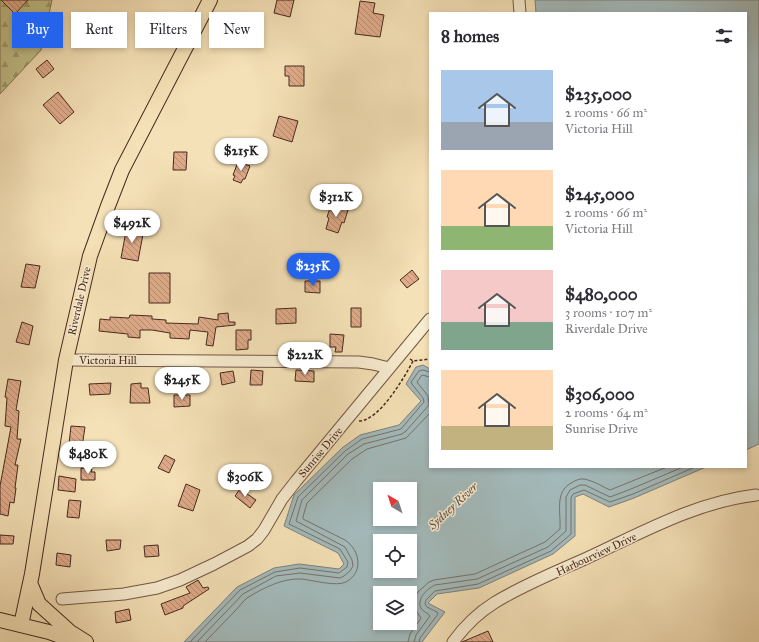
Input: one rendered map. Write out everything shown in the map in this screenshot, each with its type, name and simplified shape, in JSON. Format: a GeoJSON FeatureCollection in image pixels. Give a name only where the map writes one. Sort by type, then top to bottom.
{"type":"FeatureCollection","features":[{"type":"Feature","properties":{"kind":"main road","name":"Riverdale Drive"},"geometry":{"type":"LineString","coordinates":[[21,625],[30,583],[66,360],[90,256],[122,170],[210,0]]}},
{"type":"Feature","properties":{"kind":"main road"},"geometry":{"type":"LineString","coordinates":[[30,583],[39,604],[70,632],[86,642]]}},
{"type":"Feature","properties":{"kind":"main road"},"geometry":{"type":"LineString","coordinates":[[0,620],[49,632],[78,642]]}},
{"type":"Feature","properties":{"kind":"street"},"geometry":{"type":"LineString","coordinates":[[519,0],[520,12]]}},
{"type":"Feature","properties":{"kind":"street","name":"Sunrise Drive"},"geometry":{"type":"LineString","coordinates":[[62,599],[124,594],[161,587],[203,569],[248,546],[262,533],[282,499],[429,320]]}},
{"type":"Feature","properties":{"kind":"street","name":"Victoria Hill"},"geometry":{"type":"LineString","coordinates":[[66,360],[359,362],[389,368]]}},
{"type":"Feature","properties":{"kind":"street","name":"Harbourview Drive"},"geometry":{"type":"LineString","coordinates":[[453,642],[468,624],[482,611],[493,603],[518,590],[692,511],[724,500],[756,495]]}},
{"type":"Feature","properties":{"kind":"path"},"geometry":{"type":"LineString","coordinates":[[345,421],[364,421],[377,413],[396,390],[413,361],[429,360]]}},
{"type":"Feature","properties":{"kind":"green space"},"geometry":{"type":"Polygon","coordinates":[[[0,0],[52,0],[49,12],[12,12],[12,48],[41,48],[0,94],[0,0]]]}},
{"type":"Feature","properties":{"kind":"water"},"geometry":{"type":"Polygon","coordinates":[[[535,0],[759,0],[759,444],[747,450],[747,12],[536,12],[535,0]]]}},
{"type":"Feature","properties":{"kind":"water","name":"Sydney River"},"geometry":{"type":"Polygon","coordinates":[[[423,365],[429,368],[429,468],[704,468],[634,498],[609,507],[583,494],[575,497],[575,536],[553,554],[479,588],[437,594],[428,603],[445,612],[422,642],[184,642],[237,587],[274,568],[299,564],[339,569],[344,564],[338,553],[284,526],[294,495],[342,448],[360,435],[399,425],[421,401],[406,384],[416,367],[423,365]]]}},
{"type":"Feature","properties":{"kind":"building"},"geometry":{"type":"Polygon","coordinates":[[[1,0],[28,0],[17,12],[13,12],[1,0]]]}},
{"type":"Feature","properties":{"kind":"building"},"geometry":{"type":"Polygon","coordinates":[[[277,0],[294,0],[290,17],[274,13],[277,0]]]}},
{"type":"Feature","properties":{"kind":"building"},"geometry":{"type":"Polygon","coordinates":[[[360,1],[375,3],[373,13],[384,15],[380,37],[355,34],[360,1]]]}},
{"type":"Feature","properties":{"kind":"building"},"geometry":{"type":"Polygon","coordinates":[[[47,60],[54,69],[43,78],[36,69],[47,60]]]}},
{"type":"Feature","properties":{"kind":"building"},"geometry":{"type":"Polygon","coordinates":[[[285,66],[304,66],[304,86],[289,86],[289,76],[285,76],[285,66]]]}},
{"type":"Feature","properties":{"kind":"building"},"geometry":{"type":"Polygon","coordinates":[[[58,92],[74,112],[60,124],[43,105],[58,92]]]}},
{"type":"Feature","properties":{"kind":"building"},"geometry":{"type":"Polygon","coordinates":[[[279,116],[298,121],[292,142],[273,136],[279,116]]]}},
{"type":"Feature","properties":{"kind":"building"},"geometry":{"type":"Polygon","coordinates":[[[174,152],[187,152],[186,170],[173,170],[174,152]]]}},
{"type":"Feature","properties":{"kind":"building"},"geometry":{"type":"Polygon","coordinates":[[[238,162],[250,166],[245,179],[243,179],[241,183],[233,180],[235,176],[233,175],[238,162]]]}},
{"type":"Feature","properties":{"kind":"building"},"geometry":{"type":"Polygon","coordinates":[[[331,205],[348,210],[344,223],[342,222],[338,233],[326,229],[329,218],[327,217],[331,205]]]}},
{"type":"Feature","properties":{"kind":"building"},"geometry":{"type":"Polygon","coordinates":[[[127,226],[144,229],[138,261],[121,258],[127,226]]]}},
{"type":"Feature","properties":{"kind":"building"},"geometry":{"type":"Polygon","coordinates":[[[26,264],[40,266],[35,288],[21,287],[26,264]]]}},
{"type":"Feature","properties":{"kind":"building"},"geometry":{"type":"Polygon","coordinates":[[[412,270],[419,279],[407,288],[400,280],[412,270]]]}},
{"type":"Feature","properties":{"kind":"building"},"geometry":{"type":"Polygon","coordinates":[[[149,273],[170,273],[170,303],[149,303],[149,273]]]}},
{"type":"Feature","properties":{"kind":"building"},"geometry":{"type":"Polygon","coordinates":[[[305,281],[320,281],[320,293],[305,292],[305,281]]]}},
{"type":"Feature","properties":{"kind":"building"},"geometry":{"type":"Polygon","coordinates":[[[296,308],[296,323],[276,324],[276,309],[296,308]]]}},
{"type":"Feature","properties":{"kind":"building"},"geometry":{"type":"Polygon","coordinates":[[[351,308],[361,308],[361,327],[351,327],[351,308]]]}},
{"type":"Feature","properties":{"kind":"building"},"geometry":{"type":"Polygon","coordinates":[[[228,313],[229,322],[235,322],[235,325],[216,327],[213,346],[206,345],[208,332],[190,330],[189,339],[170,338],[170,333],[152,330],[140,330],[140,338],[128,337],[128,334],[99,331],[100,319],[110,320],[110,317],[129,318],[130,315],[152,316],[152,319],[166,320],[166,323],[198,324],[199,317],[218,320],[218,314],[228,313]]]}},
{"type":"Feature","properties":{"kind":"building"},"geometry":{"type":"Polygon","coordinates":[[[22,322],[33,326],[29,345],[16,342],[22,322]]]}},
{"type":"Feature","properties":{"kind":"building"},"geometry":{"type":"Polygon","coordinates":[[[236,330],[251,330],[251,340],[248,340],[248,349],[236,350],[236,330]]]}},
{"type":"Feature","properties":{"kind":"building"},"geometry":{"type":"Polygon","coordinates":[[[330,334],[344,335],[342,352],[335,352],[336,347],[330,347],[330,334]]]}},
{"type":"Feature","properties":{"kind":"building"},"geometry":{"type":"Polygon","coordinates":[[[251,370],[263,371],[262,385],[250,385],[251,370]]]}},
{"type":"Feature","properties":{"kind":"building"},"geometry":{"type":"Polygon","coordinates":[[[296,370],[314,371],[314,382],[295,381],[296,370]]]}},
{"type":"Feature","properties":{"kind":"building"},"geometry":{"type":"Polygon","coordinates":[[[233,371],[235,382],[222,385],[220,373],[233,371]]]}},
{"type":"Feature","properties":{"kind":"building"},"geometry":{"type":"Polygon","coordinates":[[[8,379],[21,381],[16,410],[19,411],[17,439],[21,439],[15,465],[18,465],[14,503],[10,502],[8,516],[0,514],[0,486],[11,427],[5,426],[7,398],[5,397],[8,379]]]}},
{"type":"Feature","properties":{"kind":"building"},"geometry":{"type":"Polygon","coordinates":[[[111,383],[110,394],[90,395],[89,384],[111,383]]]}},
{"type":"Feature","properties":{"kind":"building"},"geometry":{"type":"Polygon","coordinates":[[[141,383],[141,388],[148,388],[150,403],[130,403],[131,384],[141,383]]]}},
{"type":"Feature","properties":{"kind":"building"},"geometry":{"type":"Polygon","coordinates":[[[174,395],[190,395],[190,406],[174,407],[174,395]]]}},
{"type":"Feature","properties":{"kind":"building"},"geometry":{"type":"Polygon","coordinates":[[[71,426],[85,427],[82,447],[69,444],[71,426]]]}},
{"type":"Feature","properties":{"kind":"building"},"geometry":{"type":"Polygon","coordinates":[[[165,455],[175,460],[169,473],[158,468],[165,455]]]}},
{"type":"Feature","properties":{"kind":"building"},"geometry":{"type":"Polygon","coordinates":[[[81,468],[92,469],[91,472],[95,472],[95,480],[81,480],[81,468]]]}},
{"type":"Feature","properties":{"kind":"building"},"geometry":{"type":"Polygon","coordinates":[[[59,476],[76,479],[75,492],[58,490],[59,476]]]}},
{"type":"Feature","properties":{"kind":"building"},"geometry":{"type":"Polygon","coordinates":[[[186,484],[200,490],[193,511],[178,506],[186,484]]]}},
{"type":"Feature","properties":{"kind":"building"},"geometry":{"type":"Polygon","coordinates":[[[240,489],[256,500],[250,508],[235,496],[240,489]]]}},
{"type":"Feature","properties":{"kind":"building"},"geometry":{"type":"Polygon","coordinates":[[[69,500],[81,501],[79,518],[67,517],[69,500]]]}},
{"type":"Feature","properties":{"kind":"building"},"geometry":{"type":"Polygon","coordinates":[[[0,535],[14,536],[13,544],[0,544],[0,535]]]}},
{"type":"Feature","properties":{"kind":"building"},"geometry":{"type":"Polygon","coordinates":[[[106,540],[121,540],[120,549],[107,551],[106,540]]]}},
{"type":"Feature","properties":{"kind":"building"},"geometry":{"type":"Polygon","coordinates":[[[158,545],[159,556],[145,557],[144,546],[158,545]]]}},
{"type":"Feature","properties":{"kind":"building"},"geometry":{"type":"Polygon","coordinates":[[[57,553],[71,555],[70,567],[56,565],[57,553]]]}},
{"type":"Feature","properties":{"kind":"building"},"geometry":{"type":"Polygon","coordinates":[[[198,580],[203,588],[208,587],[209,589],[183,606],[183,608],[165,615],[161,604],[190,593],[186,587],[198,580]]]}},
{"type":"Feature","properties":{"kind":"building"},"geometry":{"type":"Polygon","coordinates":[[[129,609],[131,620],[116,623],[115,612],[129,609]]]}},
{"type":"Feature","properties":{"kind":"building"},"geometry":{"type":"Polygon","coordinates":[[[488,631],[493,642],[462,642],[488,631]]]}}]}
